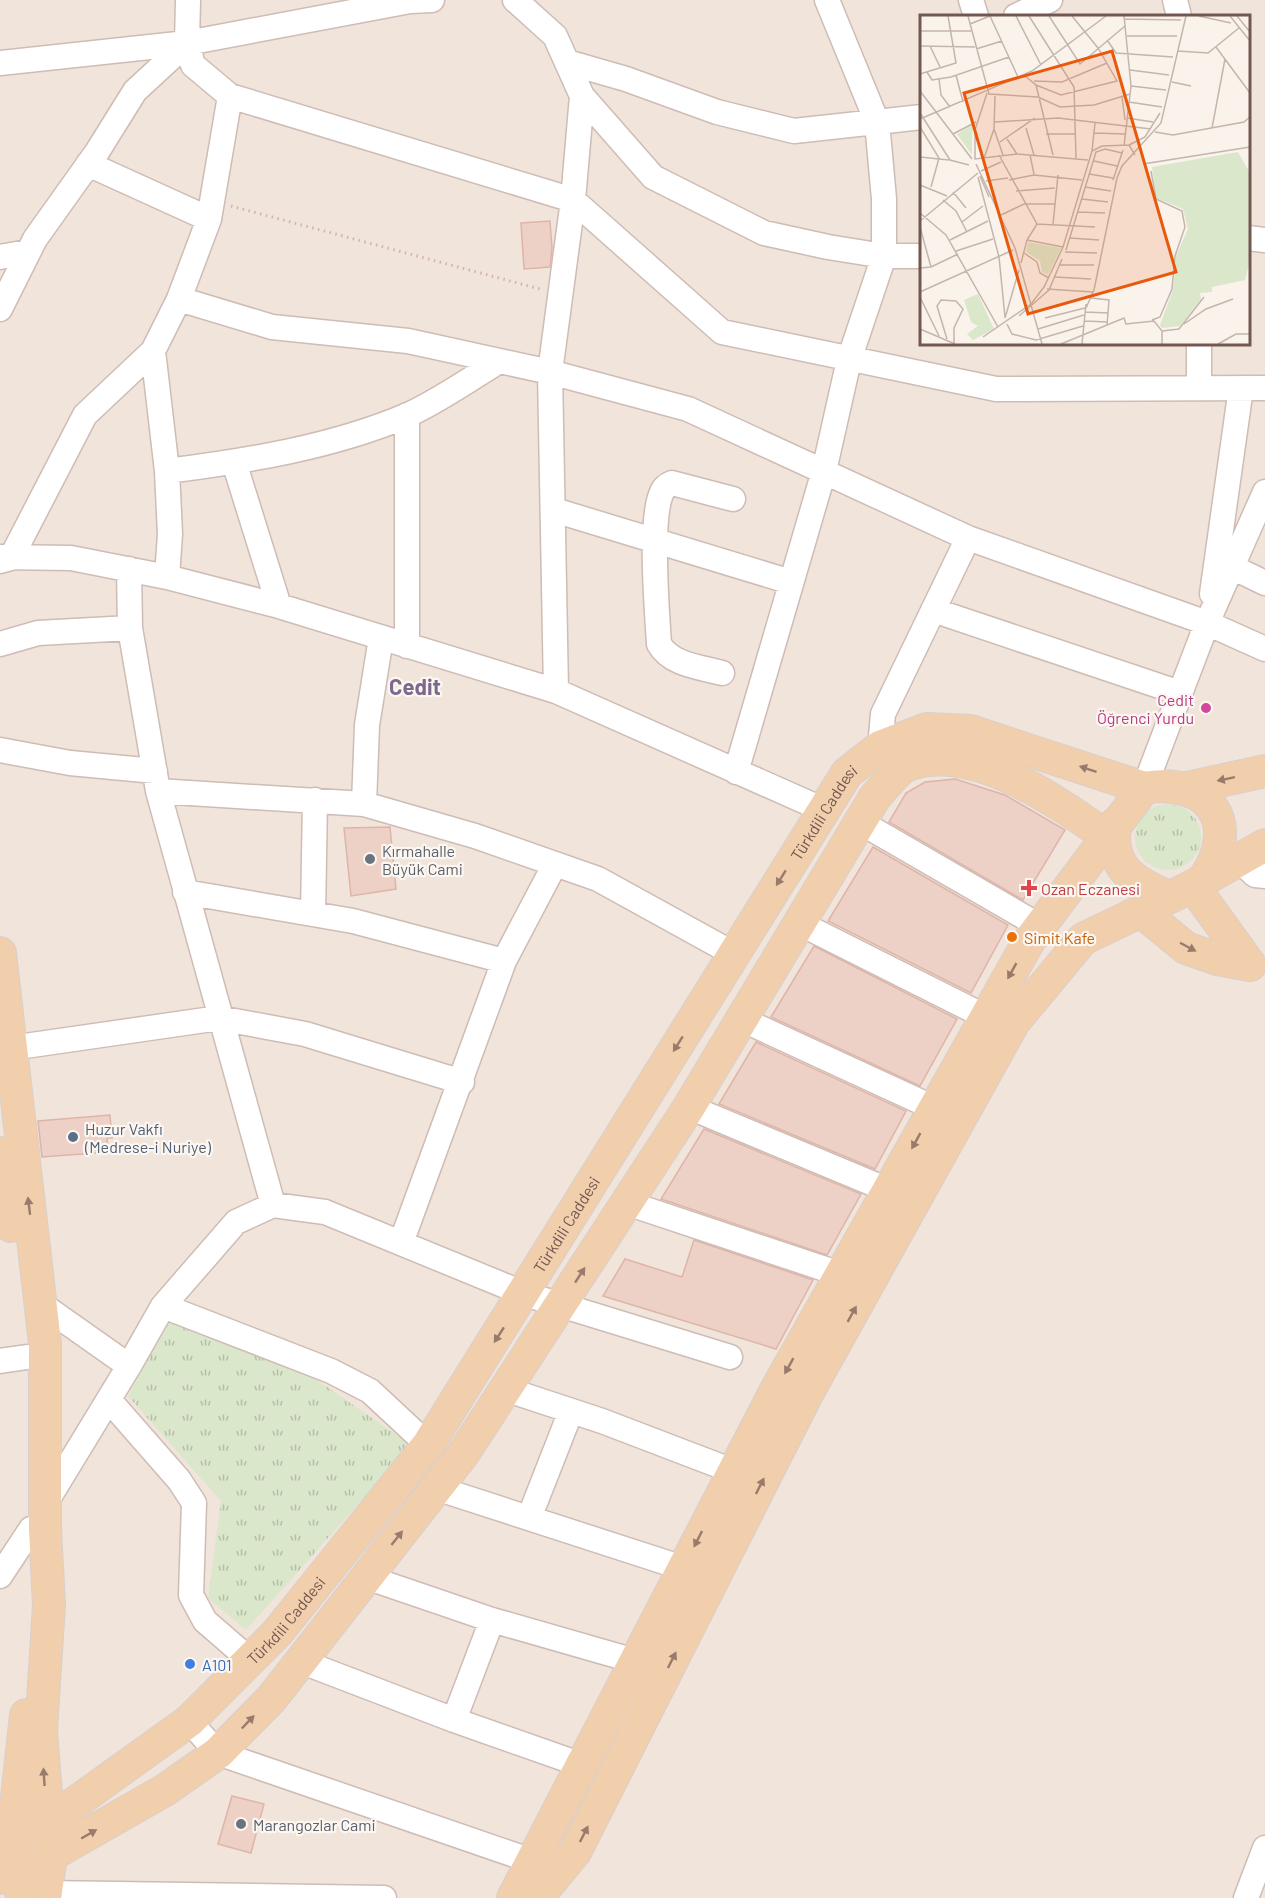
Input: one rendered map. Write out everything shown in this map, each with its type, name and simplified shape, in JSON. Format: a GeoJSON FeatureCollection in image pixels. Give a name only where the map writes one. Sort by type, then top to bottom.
{"type":"FeatureCollection","features":[{"type":"Feature","properties":{"kind":"main road","name":"Türkdili Caddesi"},"geometry":{"type":"LineString","coordinates":[[7,1836],[47,1823],[189,1721],[277,1633],[428,1445],[525,1294],[847,773],[880,747],[927,729],[970,731],[1144,788]]}},
{"type":"Feature","properties":{"kind":"main road","name":"Türkdili Caddesi"},"geometry":{"type":"LineString","coordinates":[[26,1888],[51,1856],[165,1790],[218,1753],[272,1698],[463,1454],[689,1107],[876,797],[906,765],[947,757],[987,766],[1111,830]]}},
{"type":"Feature","properties":{"kind":"main road"},"geometry":{"type":"LineString","coordinates":[[1187,788],[1265,771]]}},
{"type":"Feature","properties":{"kind":"main road"},"geometry":{"type":"LineString","coordinates":[[535,1890],[532,1861],[733,1472],[840,1274],[1038,926],[1144,788],[1174,785],[1187,788],[1202,797],[1214,810],[1220,826],[1221,844],[1217,861],[1189,888]]}},
{"type":"Feature","properties":{"kind":"main road"},"geometry":{"type":"LineString","coordinates":[[1111,830],[1115,852],[1132,879],[1189,888],[1257,966]]}},
{"type":"Feature","properties":{"kind":"main road"},"geometry":{"type":"LineString","coordinates":[[535,1890],[575,1852],[807,1394],[1014,1022],[1083,939],[1189,888],[1256,860]]}},
{"type":"Feature","properties":{"kind":"main road"},"geometry":{"type":"LineString","coordinates":[[1142,912],[1186,948],[1217,959],[1257,966]]}},
{"type":"Feature","properties":{"kind":"main road"},"geometry":{"type":"LineString","coordinates":[[0,953],[45,1343],[31,1674],[7,1836],[26,1888]]}},
{"type":"Feature","properties":{"kind":"main road"},"geometry":{"type":"LineString","coordinates":[[0,1153],[21,1290],[14,1359],[49,1605],[41,1731],[51,1856]]}},
{"type":"Feature","properties":{"kind":"street"},"geometry":{"type":"LineString","coordinates":[[188,0],[187,43],[194,65],[230,96],[573,200],[722,332],[996,389],[1265,388]]}},
{"type":"Feature","properties":{"kind":"street"},"geometry":{"type":"LineString","coordinates":[[0,63],[187,43],[410,1],[432,0]]}},
{"type":"Feature","properties":{"kind":"street"},"geometry":{"type":"LineString","coordinates":[[514,0],[555,36],[582,96],[652,177],[764,233],[828,248],[884,256],[920,256]]}},
{"type":"Feature","properties":{"kind":"street"},"geometry":{"type":"LineString","coordinates":[[736,772],[824,471],[849,360],[884,256],[884,199],[877,122],[827,0]]}},
{"type":"Feature","properties":{"kind":"street"},"geometry":{"type":"LineString","coordinates":[[971,0],[976,15]]}},
{"type":"Feature","properties":{"kind":"street"},"geometry":{"type":"LineString","coordinates":[[1018,15],[1050,0]]}},
{"type":"Feature","properties":{"kind":"street"},"geometry":{"type":"LineString","coordinates":[[1175,0],[1179,15]]}},
{"type":"Feature","properties":{"kind":"street"},"geometry":{"type":"LineString","coordinates":[[0,309],[28,252],[135,91],[187,43]]}},
{"type":"Feature","properties":{"kind":"street"},"geometry":{"type":"LineString","coordinates":[[567,62],[626,79],[717,112],[794,131],[920,117]]}},
{"type":"Feature","properties":{"kind":"street"},"geometry":{"type":"LineString","coordinates":[[4,559],[85,415],[153,351],[179,300],[210,210],[230,96]]}},
{"type":"Feature","properties":{"kind":"street"},"geometry":{"type":"LineString","coordinates":[[556,691],[550,372],[573,200],[582,96]]}},
{"type":"Feature","properties":{"kind":"street"},"geometry":{"type":"LineString","coordinates":[[88,164],[210,210]]}},
{"type":"Feature","properties":{"kind":"street"},"geometry":{"type":"LineString","coordinates":[[1250,238],[1265,240]]}},
{"type":"Feature","properties":{"kind":"street"},"geometry":{"type":"LineString","coordinates":[[0,256],[28,252]]}},
{"type":"Feature","properties":{"kind":"street"},"geometry":{"type":"LineString","coordinates":[[179,300],[272,327],[408,341],[550,372],[688,410],[968,538],[1207,623],[1265,649]]}},
{"type":"Feature","properties":{"kind":"street"},"geometry":{"type":"LineString","coordinates":[[1199,345],[1199,388]]}},
{"type":"Feature","properties":{"kind":"street"},"geometry":{"type":"LineString","coordinates":[[153,351],[167,471],[171,534],[167,577]]}},
{"type":"Feature","properties":{"kind":"street"},"geometry":{"type":"LineString","coordinates":[[167,471],[234,462],[347,436],[407,415],[446,396],[499,361]]}},
{"type":"Feature","properties":{"kind":"street"},"geometry":{"type":"LineString","coordinates":[[1207,623],[1241,388]]}},
{"type":"Feature","properties":{"kind":"street"},"geometry":{"type":"LineString","coordinates":[[407,415],[407,646]]}},
{"type":"Feature","properties":{"kind":"street"},"geometry":{"type":"LineString","coordinates":[[234,462],[279,606]]}},
{"type":"Feature","properties":{"kind":"street"},"geometry":{"type":"LineString","coordinates":[[722,673],[676,660],[665,653],[658,644],[655,541],[660,498],[664,488],[672,483],[733,499]]}},
{"type":"Feature","properties":{"kind":"street"},"geometry":{"type":"LineString","coordinates":[[1144,788],[1207,623],[1265,492]]}},
{"type":"Feature","properties":{"kind":"street"},"geometry":{"type":"LineString","coordinates":[[554,510],[791,582]]}},
{"type":"Feature","properties":{"kind":"street"},"geometry":{"type":"LineString","coordinates":[[880,747],[883,714],[968,538]]}},
{"type":"Feature","properties":{"kind":"street"},"geometry":{"type":"LineString","coordinates":[[4,559],[71,558],[129,568],[279,606],[556,691],[824,810]]}},
{"type":"Feature","properties":{"kind":"street"},"geometry":{"type":"LineString","coordinates":[[1232,567],[1265,583]]}},
{"type":"Feature","properties":{"kind":"street"},"geometry":{"type":"LineString","coordinates":[[129,568],[130,627],[156,781],[219,1018],[273,1205]]}},
{"type":"Feature","properties":{"kind":"street"},"geometry":{"type":"LineString","coordinates":[[933,610],[1180,693]]}},
{"type":"Feature","properties":{"kind":"street"},"geometry":{"type":"LineString","coordinates":[[0,644],[38,633],[130,627]]}},
{"type":"Feature","properties":{"kind":"street"},"geometry":{"type":"LineString","coordinates":[[364,804],[367,725],[381,638]]}},
{"type":"Feature","properties":{"kind":"street"},"geometry":{"type":"LineString","coordinates":[[0,750],[156,781],[364,804],[474,836],[598,879],[734,954]]}},
{"type":"Feature","properties":{"kind":"street"},"geometry":{"type":"LineString","coordinates":[[313,914],[315,800]]}},
{"type":"Feature","properties":{"kind":"street"},"geometry":{"type":"LineString","coordinates":[[860,822],[1038,926]]}},
{"type":"Feature","properties":{"kind":"street"},"geometry":{"type":"LineString","coordinates":[[401,1243],[462,1082],[504,961],[555,864]]}},
{"type":"Feature","properties":{"kind":"street"},"geometry":{"type":"LineString","coordinates":[[185,891],[353,921],[504,961]]}},
{"type":"Feature","properties":{"kind":"street"},"geometry":{"type":"LineString","coordinates":[[799,924],[986,1017]]}},
{"type":"Feature","properties":{"kind":"street"},"geometry":{"type":"LineString","coordinates":[[11,1048],[219,1018],[305,1034],[462,1082]]}},
{"type":"Feature","properties":{"kind":"street"},"geometry":{"type":"LineString","coordinates":[[741,1019],[934,1108]]}},
{"type":"Feature","properties":{"kind":"street"},"geometry":{"type":"LineString","coordinates":[[689,1107],[888,1190]]}},
{"type":"Feature","properties":{"kind":"street"},"geometry":{"type":"LineString","coordinates":[[627,1203],[840,1274]]}},
{"type":"Feature","properties":{"kind":"street"},"geometry":{"type":"LineString","coordinates":[[0,1576],[109,1400],[163,1306],[236,1222],[273,1205],[325,1212],[525,1294],[562,1303],[730,1357]]}},
{"type":"Feature","properties":{"kind":"street"},"geometry":{"type":"LineString","coordinates":[[41,1304],[129,1366]]}},
{"type":"Feature","properties":{"kind":"street"},"geometry":{"type":"LineString","coordinates":[[163,1306],[331,1371],[370,1391],[428,1445]]}},
{"type":"Feature","properties":{"kind":"street"},"geometry":{"type":"LineString","coordinates":[[505,1389],[571,1411],[733,1472]]}},
{"type":"Feature","properties":{"kind":"street"},"geometry":{"type":"LineString","coordinates":[[109,1400],[179,1480],[194,1503],[191,1595],[205,1621],[249,1660]]}},
{"type":"Feature","properties":{"kind":"street"},"geometry":{"type":"LineString","coordinates":[[529,1518],[571,1411]]}},
{"type":"Feature","properties":{"kind":"street"},"geometry":{"type":"LineString","coordinates":[[436,1488],[683,1568]]}},
{"type":"Feature","properties":{"kind":"street"},"geometry":{"type":"LineString","coordinates":[[366,1577],[492,1620],[635,1661]]}},
{"type":"Feature","properties":{"kind":"street"},"geometry":{"type":"LineString","coordinates":[[454,1720],[492,1620]]}},
{"type":"Feature","properties":{"kind":"street"},"geometry":{"type":"LineString","coordinates":[[300,1661],[454,1720],[582,1765]]}},
{"type":"Feature","properties":{"kind":"street"},"geometry":{"type":"LineString","coordinates":[[189,1721],[218,1753],[532,1861],[535,1890]]}},
{"type":"Feature","properties":{"kind":"street"},"geometry":{"type":"LineString","coordinates":[[1246,1898],[1265,1848]]}},
{"type":"Feature","properties":{"kind":"street"},"geometry":{"type":"LineString","coordinates":[[26,1888],[127,1896],[384,1898]]}},
{"type":"Feature","properties":{"kind":"path"},"geometry":{"type":"LineString","coordinates":[[210,210],[560,294]]}},
{"type":"Feature","properties":{"kind":"shaded area"},"geometry":{"type":"Polygon","coordinates":[[[0,0],[1265,0],[1265,1898],[0,1898],[0,0]]]}},
{"type":"Feature","properties":{"kind":"green space"},"geometry":{"type":"Polygon","coordinates":[[[1168,804],[1181,807],[1191,814],[1198,824],[1201,837],[1198,850],[1191,860],[1181,867],[1168,870],[1155,867],[1145,860],[1138,850],[1135,837],[1138,824],[1145,814],[1155,807],[1168,804]]]}},
{"type":"Feature","properties":{"kind":"green space"},"geometry":{"type":"Polygon","coordinates":[[[169,1323],[307,1373],[411,1445],[246,1630],[208,1598],[221,1501],[128,1396],[169,1323]]]}},
{"type":"Feature","properties":{"kind":"building"},"geometry":{"type":"Polygon","coordinates":[[[550,221],[552,248],[550,267],[524,269],[521,223],[550,221]]]}},
{"type":"Feature","properties":{"kind":"building"},"geometry":{"type":"Polygon","coordinates":[[[955,779],[1005,795],[1065,830],[1023,900],[889,822],[906,793],[925,782],[955,779]]]}},
{"type":"Feature","properties":{"kind":"building","name":"Kırmahalle Büyük Cami"},"geometry":{"type":"Polygon","coordinates":[[[390,827],[396,889],[351,896],[344,828],[390,827]]]}},
{"type":"Feature","properties":{"kind":"building"},"geometry":{"type":"Polygon","coordinates":[[[873,847],[1008,925],[971,993],[828,921],[873,847]]]}},
{"type":"Feature","properties":{"kind":"building"},"geometry":{"type":"Polygon","coordinates":[[[814,946],[957,1019],[920,1086],[771,1017],[814,946]]]}},
{"type":"Feature","properties":{"kind":"building"},"geometry":{"type":"Polygon","coordinates":[[[756,1042],[906,1111],[875,1169],[719,1104],[756,1042]]]}},
{"type":"Feature","properties":{"kind":"building"},"geometry":{"type":"Polygon","coordinates":[[[110,1115],[112,1138],[107,1138],[108,1152],[42,1157],[38,1121],[110,1115]]]}},
{"type":"Feature","properties":{"kind":"building"},"geometry":{"type":"Polygon","coordinates":[[[704,1129],[861,1194],[827,1255],[661,1199],[704,1129]]]}},
{"type":"Feature","properties":{"kind":"building"},"geometry":{"type":"Polygon","coordinates":[[[694,1240],[813,1280],[776,1349],[603,1296],[625,1259],[682,1277],[694,1240]]]}},
{"type":"Feature","properties":{"kind":"building","name":"Marangozlar Cami"},"geometry":{"type":"Polygon","coordinates":[[[232,1796],[264,1804],[251,1853],[218,1844],[232,1796]]]}},
{"type":"Feature","properties":{"kind":"place","name":"Cedit Öğrenci Yurdu"},"geometry":{"type":"Point","coordinates":[1206,708]}},
{"type":"Feature","properties":{"kind":"place","name":"Kırmahalle Büyük Cami"},"geometry":{"type":"Point","coordinates":[370,859]}},
{"type":"Feature","properties":{"kind":"place","name":"Ozan Eczanesi"},"geometry":{"type":"Point","coordinates":[1029,888]}},
{"type":"Feature","properties":{"kind":"place","name":"Simit Kafe"},"geometry":{"type":"Point","coordinates":[1012,937]}},
{"type":"Feature","properties":{"kind":"place","name":"Huzur Vakfı (Medrese-i Nuriye)"},"geometry":{"type":"Point","coordinates":[73,1137]}},
{"type":"Feature","properties":{"kind":"place","name":"A101"},"geometry":{"type":"Point","coordinates":[190,1664]}},
{"type":"Feature","properties":{"kind":"place","name":"Marangozlar Cami"},"geometry":{"type":"Point","coordinates":[241,1824]}},
{"type":"Feature","properties":{"kind":"district","name":"Cedit"},"geometry":{"type":"Point","coordinates":[415,686]}}]}
